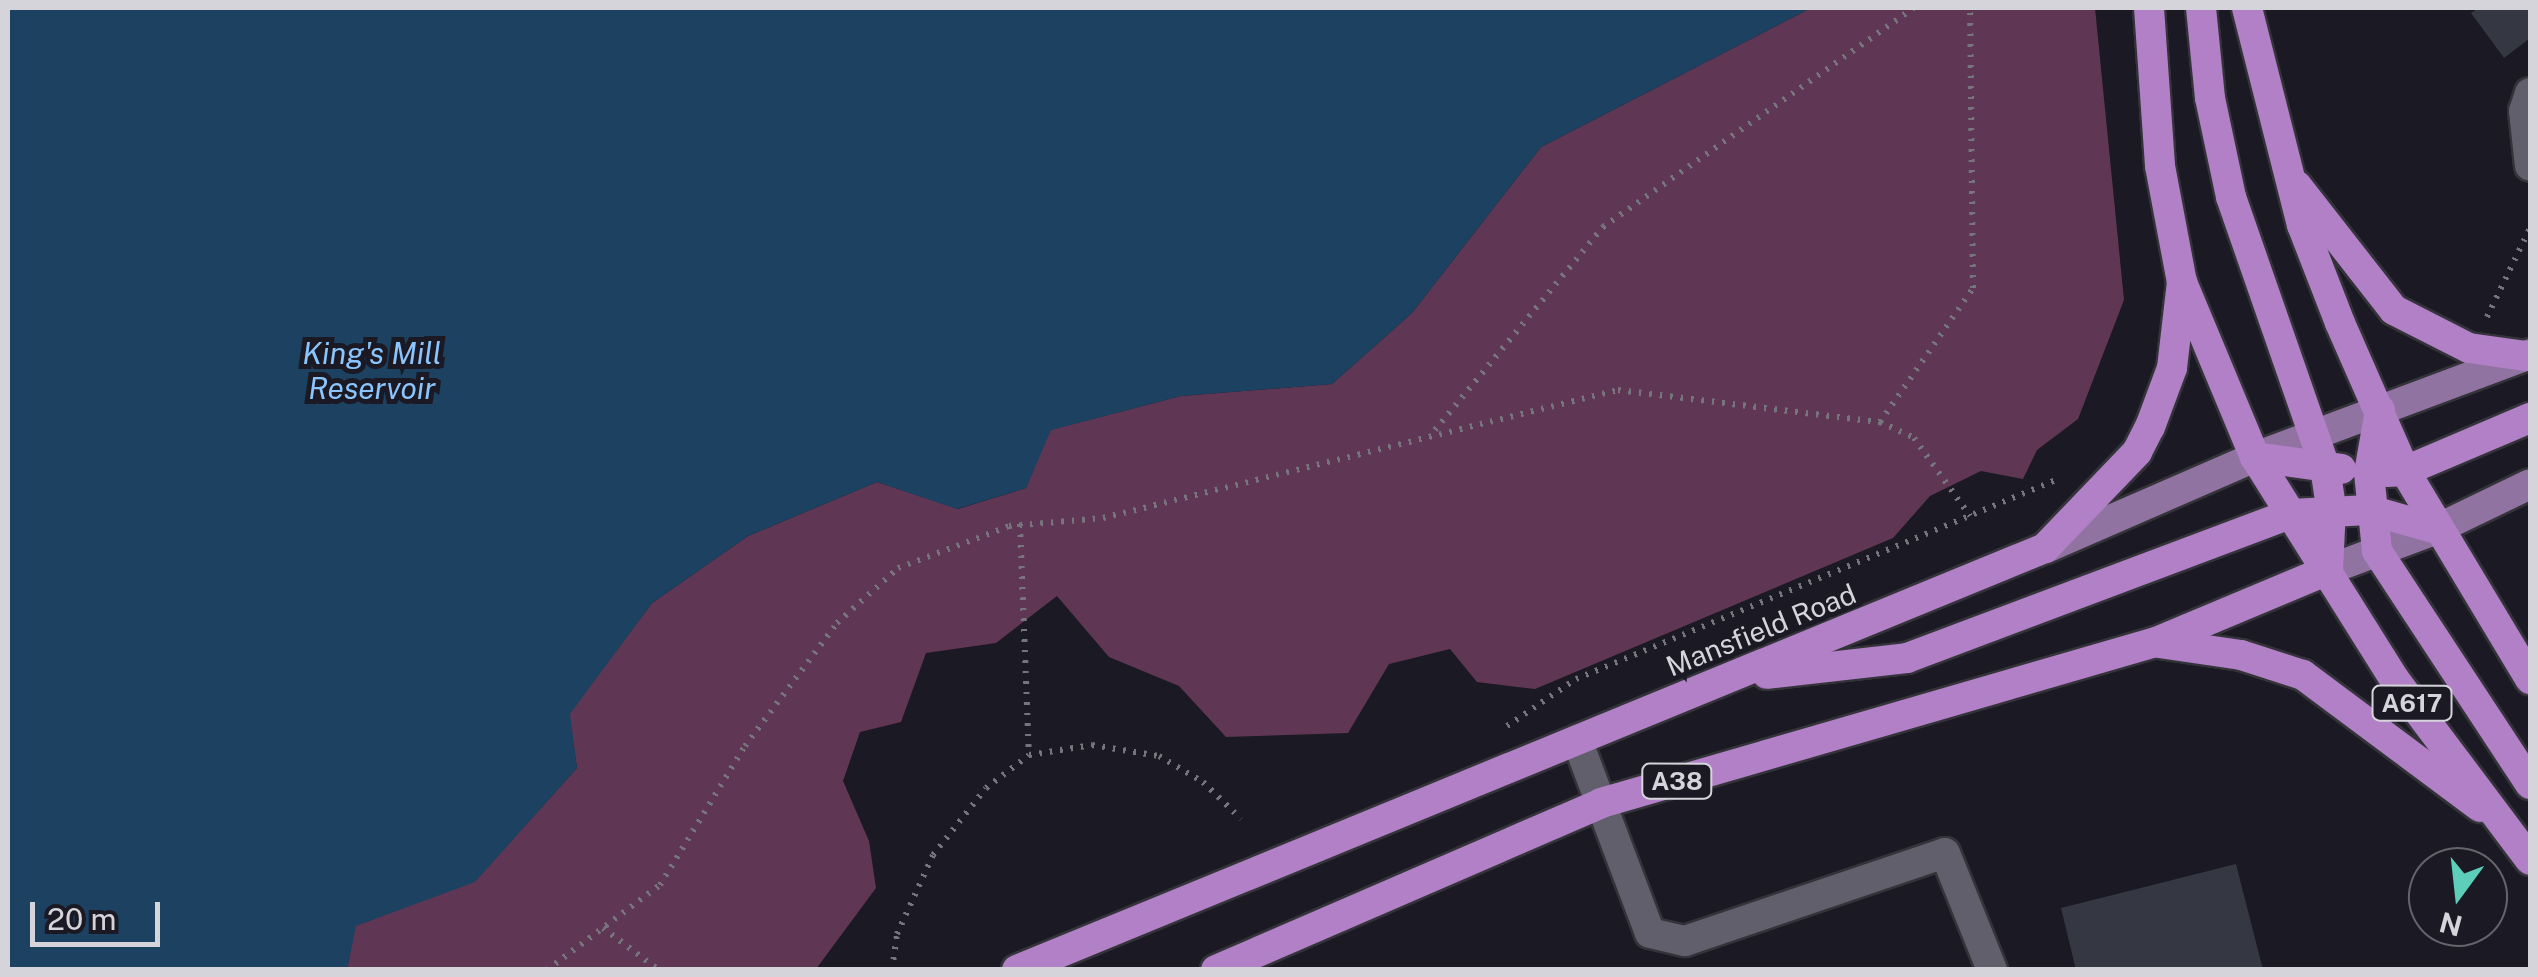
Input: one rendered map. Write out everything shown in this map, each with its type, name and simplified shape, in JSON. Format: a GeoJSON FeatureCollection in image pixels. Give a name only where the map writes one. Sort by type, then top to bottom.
{"type":"FeatureCollection","features":[{"type":"Feature","properties":{"kind":"highway"},"geometry":{"type":"LineString","coordinates":[[2045,548],[2137,452],[2172,368],[2182,282],[2160,166],[2148,8]]}},
{"type":"Feature","properties":{"kind":"highway"},"geometry":{"type":"LineString","coordinates":[[2201,8],[2210,98],[2231,197],[2325,467],[2331,507],[2328,570]]}},
{"type":"Feature","properties":{"kind":"highway"},"geometry":{"type":"LineString","coordinates":[[2247,8],[2302,224],[2405,471],[2530,679]]}},
{"type":"Feature","properties":{"kind":"highway"},"geometry":{"type":"LineString","coordinates":[[2289,176],[2394,310],[2469,348],[2528,355]]}},
{"type":"Feature","properties":{"kind":"highway","name":"A617"},"geometry":{"type":"LineString","coordinates":[[2182,282],[2255,456],[2395,680],[2530,860]]}},
{"type":"Feature","properties":{"kind":"highway"},"geometry":{"type":"LineString","coordinates":[[2380,410],[2368,473],[2369,510],[2378,551],[2530,784]]}},
{"type":"Feature","properties":{"kind":"highway"},"geometry":{"type":"LineString","coordinates":[[2255,456],[2368,473],[2405,471],[2530,418]]}},
{"type":"Feature","properties":{"kind":"highway"},"geometry":{"type":"LineString","coordinates":[[1729,678],[1907,658],[2291,514],[2331,507],[2369,510],[2437,529]]}},
{"type":"Feature","properties":{"kind":"highway","name":"Mansfield Road"},"geometry":{"type":"LineString","coordinates":[[1018,970],[2045,548]]}},
{"type":"Feature","properties":{"kind":"highway","name":"A38"},"geometry":{"type":"LineString","coordinates":[[1216,970],[1602,804],[2156,642],[2328,570]]}},
{"type":"Feature","properties":{"kind":"highway"},"geometry":{"type":"LineString","coordinates":[[2156,642],[2240,655],[2303,675],[2508,828]]}},
{"type":"Feature","properties":{"kind":"main road","name":"Mansfield Road"},"geometry":{"type":"LineString","coordinates":[[2045,548],[2255,456],[2528,355]]}},
{"type":"Feature","properties":{"kind":"main road"},"geometry":{"type":"LineString","coordinates":[[2328,570],[2437,529],[2530,484]]}},
{"type":"Feature","properties":{"kind":"lane"},"geometry":{"type":"LineString","coordinates":[[2530,92],[2524,111],[2530,166]]}},
{"type":"Feature","properties":{"kind":"lane"},"geometry":{"type":"LineString","coordinates":[[1577,740],[1650,933],[1685,941],[1944,853],[1992,970]]}},
{"type":"Feature","properties":{"kind":"path"},"geometry":{"type":"LineString","coordinates":[[1434,430],[1603,227],[1914,8]]}},
{"type":"Feature","properties":{"kind":"path"},"geometry":{"type":"LineString","coordinates":[[1880,422],[1973,288],[1970,8]]}},
{"type":"Feature","properties":{"kind":"path"},"geometry":{"type":"LineString","coordinates":[[2484,322],[2530,228]]}},
{"type":"Feature","properties":{"kind":"path"},"geometry":{"type":"LineString","coordinates":[[547,970],[660,885],[746,746],[837,623],[898,568],[1020,524],[1103,518],[1332,466],[1434,430],[1618,390],[1880,422],[1914,438],[1945,474],[1950,493],[1970,516]]}},
{"type":"Feature","properties":{"kind":"path"},"geometry":{"type":"LineString","coordinates":[[1494,735],[1576,679],[2072,472]]}},
{"type":"Feature","properties":{"kind":"path"},"geometry":{"type":"LineString","coordinates":[[1020,524],[1029,756]]}},
{"type":"Feature","properties":{"kind":"path"},"geometry":{"type":"LineString","coordinates":[[892,970],[897,934],[932,855],[986,788],[1029,756],[1092,745],[1159,756],[1203,782],[1241,819]]}},
{"type":"Feature","properties":{"kind":"path"},"geometry":{"type":"LineString","coordinates":[[603,928],[658,970]]}},
{"type":"Feature","properties":{"kind":"shaded area"},"geometry":{"type":"Polygon","coordinates":[[[1811,8],[2095,8],[2124,300],[2078,419],[2037,450],[2023,479],[1981,471],[1930,496],[1893,538],[1535,689],[1477,682],[1450,649],[1389,664],[1348,733],[1226,737],[1179,686],[1109,657],[1057,596],[996,643],[926,653],[901,722],[860,732],[843,781],[869,841],[876,888],[816,969],[347,970],[355,926],[475,881],[577,768],[569,714],[652,603],[748,536],[877,482],[958,509],[1026,488],[1050,430],[1181,396],[1332,384],[1412,313],[1541,147],[1811,8]]]}},
{"type":"Feature","properties":{"kind":"water","name":"King's Mill Reservoir"},"geometry":{"type":"Polygon","coordinates":[[[8,8],[1811,8],[1541,147],[1412,313],[1332,384],[1181,396],[1051,430],[1026,488],[957,509],[877,482],[748,536],[652,603],[570,714],[577,768],[475,882],[356,926],[347,970],[8,969],[8,8]]]}},
{"type":"Feature","properties":{"kind":"building"},"geometry":{"type":"Polygon","coordinates":[[[2479,8],[2530,8],[2530,38],[2504,58],[2471,13],[2479,8]]]}},
{"type":"Feature","properties":{"kind":"building"},"geometry":{"type":"Polygon","coordinates":[[[2236,864],[2263,970],[2076,970],[2061,908],[2236,864]]]}}]}
